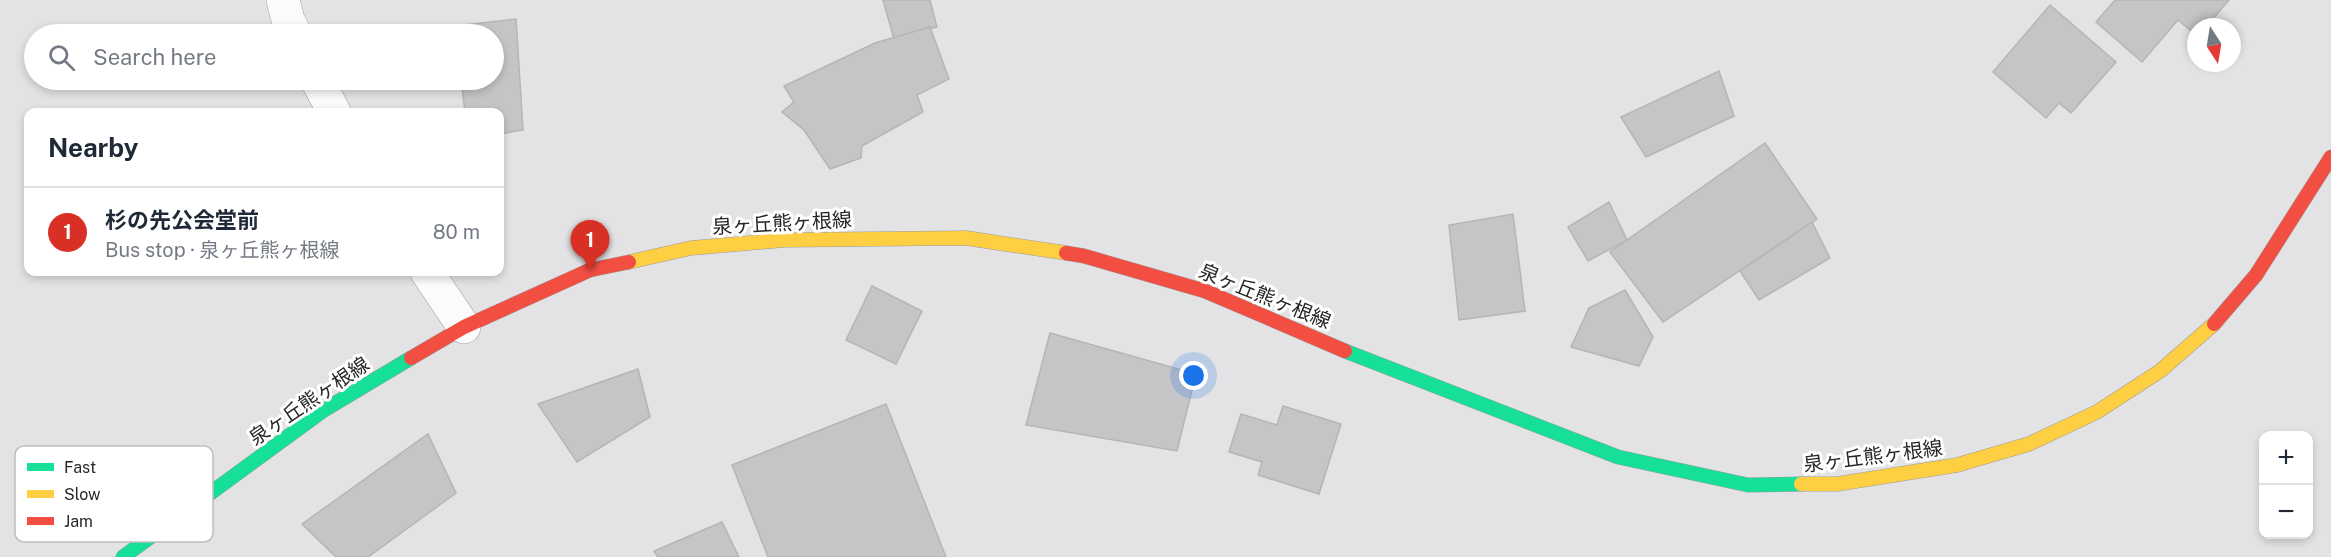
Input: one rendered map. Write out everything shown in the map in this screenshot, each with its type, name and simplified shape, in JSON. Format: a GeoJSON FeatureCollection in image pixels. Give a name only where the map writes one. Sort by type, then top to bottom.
{"type":"FeatureCollection","features":[{"type":"Feature","properties":{"kind":"main road","name":"泉ヶ丘熊ヶ根線"},"geometry":{"type":"LineString","coordinates":[[213,491],[324,410],[464,327],[590,270],[691,248],[784,240],[875,237],[966,238],[1084,256],[1205,291],[1358,356],[1618,457],[1748,485],[1837,484],[1957,465],[2029,444],[2097,412],[2160,371],[2209,330],[2256,275],[2331,157]]}},
{"type":"Feature","properties":{"kind":"main road","name":"泉ヶ丘熊ヶ根線"},"geometry":{"type":"LineString","coordinates":[[123,557],[144,542]]}},
{"type":"Feature","properties":{"kind":"street"},"geometry":{"type":"LineString","coordinates":[[283,0],[290,24]]}},
{"type":"Feature","properties":{"kind":"street"},"geometry":{"type":"LineString","coordinates":[[322,90],[332,108]]}},
{"type":"Feature","properties":{"kind":"street"},"geometry":{"type":"LineString","coordinates":[[430,276],[464,327]]}},
{"type":"Feature","properties":{"kind":"building"},"geometry":{"type":"Polygon","coordinates":[[[883,0],[930,0],[937,27],[894,39],[883,0]]]}},
{"type":"Feature","properties":{"kind":"building"},"geometry":{"type":"Polygon","coordinates":[[[2115,0],[2229,0],[2214,18],[2187,18],[2187,28],[2178,20],[2142,62],[2096,22],[2115,0]]]}},
{"type":"Feature","properties":{"kind":"building"},"geometry":{"type":"Polygon","coordinates":[[[2050,5],[2116,62],[2071,113],[2059,103],[2046,118],[1993,72],[2050,5]]]}},
{"type":"Feature","properties":{"kind":"building"},"geometry":{"type":"Polygon","coordinates":[[[516,19],[523,130],[504,133],[504,108],[464,108],[462,90],[504,90],[504,24],[472,24],[516,19]]]}},
{"type":"Feature","properties":{"kind":"building"},"geometry":{"type":"Polygon","coordinates":[[[930,27],[949,79],[917,95],[923,112],[862,146],[861,158],[830,169],[804,130],[782,112],[794,102],[784,86],[875,43],[930,27]]]}},
{"type":"Feature","properties":{"kind":"building"},"geometry":{"type":"Polygon","coordinates":[[[1719,71],[1734,116],[1646,157],[1621,117],[1719,71]]]}},
{"type":"Feature","properties":{"kind":"building"},"geometry":{"type":"Polygon","coordinates":[[[1765,143],[1817,219],[1663,322],[1610,252],[1765,143]]]}},
{"type":"Feature","properties":{"kind":"building"},"geometry":{"type":"Polygon","coordinates":[[[1609,202],[1627,240],[1588,261],[1568,227],[1609,202]]]}},
{"type":"Feature","properties":{"kind":"building"},"geometry":{"type":"Polygon","coordinates":[[[1513,214],[1525,311],[1459,320],[1449,225],[1513,214]]]}},
{"type":"Feature","properties":{"kind":"building"},"geometry":{"type":"Polygon","coordinates":[[[1812,222],[1830,258],[1759,300],[1740,271],[1812,222]]]}},
{"type":"Feature","properties":{"kind":"building"},"geometry":{"type":"Polygon","coordinates":[[[872,286],[922,311],[896,364],[846,340],[872,286]]]}},
{"type":"Feature","properties":{"kind":"building"},"geometry":{"type":"Polygon","coordinates":[[[1625,290],[1653,337],[1639,366],[1571,347],[1589,308],[1625,290]]]}},
{"type":"Feature","properties":{"kind":"building"},"geometry":{"type":"Polygon","coordinates":[[[1050,333],[1196,374],[1177,451],[1026,425],[1050,333]]]}},
{"type":"Feature","properties":{"kind":"building"},"geometry":{"type":"Polygon","coordinates":[[[638,369],[650,417],[577,462],[538,404],[638,369]]]}},
{"type":"Feature","properties":{"kind":"building"},"geometry":{"type":"Polygon","coordinates":[[[886,404],[946,557],[768,557],[732,465],[886,404]]]}},
{"type":"Feature","properties":{"kind":"building"},"geometry":{"type":"Polygon","coordinates":[[[1283,406],[1341,424],[1319,494],[1258,475],[1262,462],[1229,452],[1241,414],[1277,425],[1283,406]]]}},
{"type":"Feature","properties":{"kind":"building"},"geometry":{"type":"Polygon","coordinates":[[[428,434],[456,493],[368,557],[336,557],[302,524],[428,434]]]}},
{"type":"Feature","properties":{"kind":"building"},"geometry":{"type":"Polygon","coordinates":[[[722,522],[739,557],[658,557],[654,551],[722,522]]]}},
{"type":"Feature","properties":{"kind":"traffic: fast"},"geometry":{"type":"LineString","coordinates":[[1345,351],[1618,457],[1748,485],[1801,484]]}},
{"type":"Feature","properties":{"kind":"traffic: fast"},"geometry":{"type":"LineString","coordinates":[[213,491],[324,410],[411,358]]}},
{"type":"Feature","properties":{"kind":"traffic: fast"},"geometry":{"type":"LineString","coordinates":[[123,557],[144,542]]}},
{"type":"Feature","properties":{"kind":"traffic: slow"},"geometry":{"type":"LineString","coordinates":[[629,262],[691,248],[784,240],[966,238],[1066,253]]}},
{"type":"Feature","properties":{"kind":"traffic: slow"},"geometry":{"type":"LineString","coordinates":[[1801,484],[1837,484],[1957,465],[2029,444],[2097,412],[2160,371],[2214,324]]}},
{"type":"Feature","properties":{"kind":"traffic: jam"},"geometry":{"type":"LineString","coordinates":[[2214,324],[2256,275],[2331,157]]}},
{"type":"Feature","properties":{"kind":"traffic: jam"},"geometry":{"type":"LineString","coordinates":[[1066,253],[1084,256],[1205,291],[1345,351]]}},
{"type":"Feature","properties":{"kind":"traffic: jam"},"geometry":{"type":"LineString","coordinates":[[411,358],[464,327],[590,270],[629,262]]}},
{"type":"Feature","properties":{"kind":"place","name":"杉の先公会堂前"},"geometry":{"type":"Point","coordinates":[590,270]}}]}
